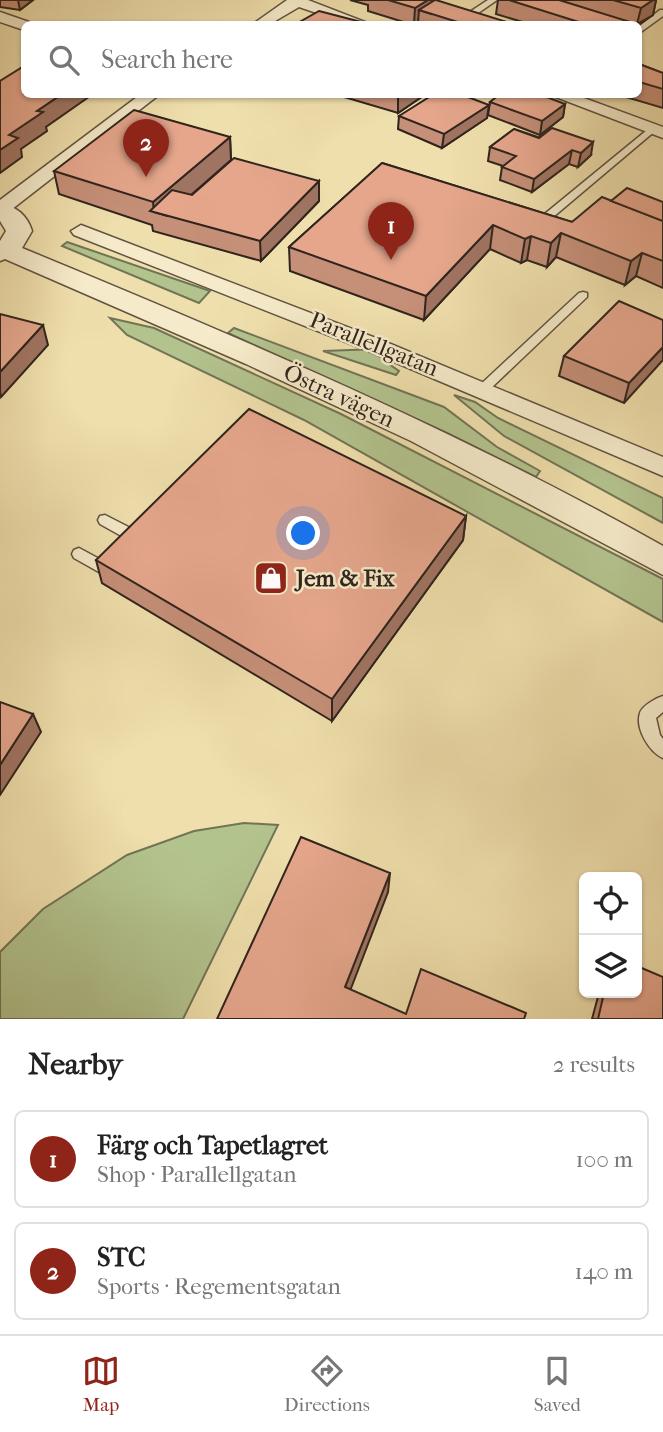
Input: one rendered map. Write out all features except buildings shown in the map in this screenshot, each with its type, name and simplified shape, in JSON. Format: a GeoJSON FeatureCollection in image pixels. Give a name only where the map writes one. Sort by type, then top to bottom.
{"type":"FeatureCollection","features":[{"type":"Feature","properties":{"kind":"street"},"geometry":{"type":"LineString","coordinates":[[265,21],[297,0],[354,21]]}},
{"type":"Feature","properties":{"kind":"street"},"geometry":{"type":"LineString","coordinates":[[0,17],[21,24]]}},
{"type":"Feature","properties":{"kind":"street"},"geometry":{"type":"LineString","coordinates":[[2,252],[16,239],[19,227],[13,217],[0,210],[147,98]]}},
{"type":"Feature","properties":{"kind":"street"},"geometry":{"type":"LineString","coordinates":[[567,98],[657,131]]}},
{"type":"Feature","properties":{"kind":"street","name":"Parallellgatan"},"geometry":{"type":"LineString","coordinates":[[81,231],[311,318],[484,388],[663,467]]}},
{"type":"Feature","properties":{"kind":"street","name":"Östra vägen"},"geometry":{"type":"LineString","coordinates":[[2,252],[314,383],[578,511],[663,562]]}},
{"type":"Feature","properties":{"kind":"lane"},"geometry":{"type":"LineString","coordinates":[[472,21],[465,19],[493,0]]}},
{"type":"Feature","properties":{"kind":"lane"},"geometry":{"type":"LineString","coordinates":[[642,30],[663,12]]}},
{"type":"Feature","properties":{"kind":"lane"},"geometry":{"type":"LineString","coordinates":[[517,211],[542,221],[657,131]]}},
{"type":"Feature","properties":{"kind":"lane"},"geometry":{"type":"LineString","coordinates":[[484,388],[583,295]]}},
{"type":"Feature","properties":{"kind":"lane"},"geometry":{"type":"LineString","coordinates":[[105,520],[143,542]]}},
{"type":"Feature","properties":{"kind":"lane"},"geometry":{"type":"LineString","coordinates":[[79,554],[113,572]]}},
{"type":"Feature","properties":{"kind":"lane"},"geometry":{"type":"LineString","coordinates":[[663,703],[647,715],[652,739],[663,750]]}},
{"type":"Feature","properties":{"kind":"green space"},"geometry":{"type":"Polygon","coordinates":[[[67,242],[210,291],[199,303],[62,246],[67,242]]]}},
{"type":"Feature","properties":{"kind":"green space"},"geometry":{"type":"Polygon","coordinates":[[[110,318],[154,328],[341,414],[663,579],[663,622],[304,420],[127,335],[110,318]]]}},
{"type":"Feature","properties":{"kind":"green space"},"geometry":{"type":"Polygon","coordinates":[[[234,328],[444,407],[497,447],[540,471],[536,477],[447,433],[228,333],[234,328]]]}},
{"type":"Feature","properties":{"kind":"green space"},"geometry":{"type":"Polygon","coordinates":[[[377,349],[394,353],[386,362],[399,371],[396,375],[323,351],[377,349]]]}},
{"type":"Feature","properties":{"kind":"green space"},"geometry":{"type":"Polygon","coordinates":[[[454,395],[475,402],[498,418],[663,498],[663,523],[504,436],[454,395]]]}},
{"type":"Feature","properties":{"kind":"green space"},"geometry":{"type":"Polygon","coordinates":[[[244,823],[278,825],[183,1019],[0,1019],[0,952],[43,909],[127,855],[194,831],[244,823]]]}},
{"type":"Feature","properties":{"kind":"place","name":"STC"},"geometry":{"type":"Point","coordinates":[146,177]}},
{"type":"Feature","properties":{"kind":"place","name":"Färg och Tapetlagret"},"geometry":{"type":"Point","coordinates":[391,260]}},
{"type":"Feature","properties":{"kind":"place","name":"Jem & Fix"},"geometry":{"type":"Point","coordinates":[271,578]}}]}
